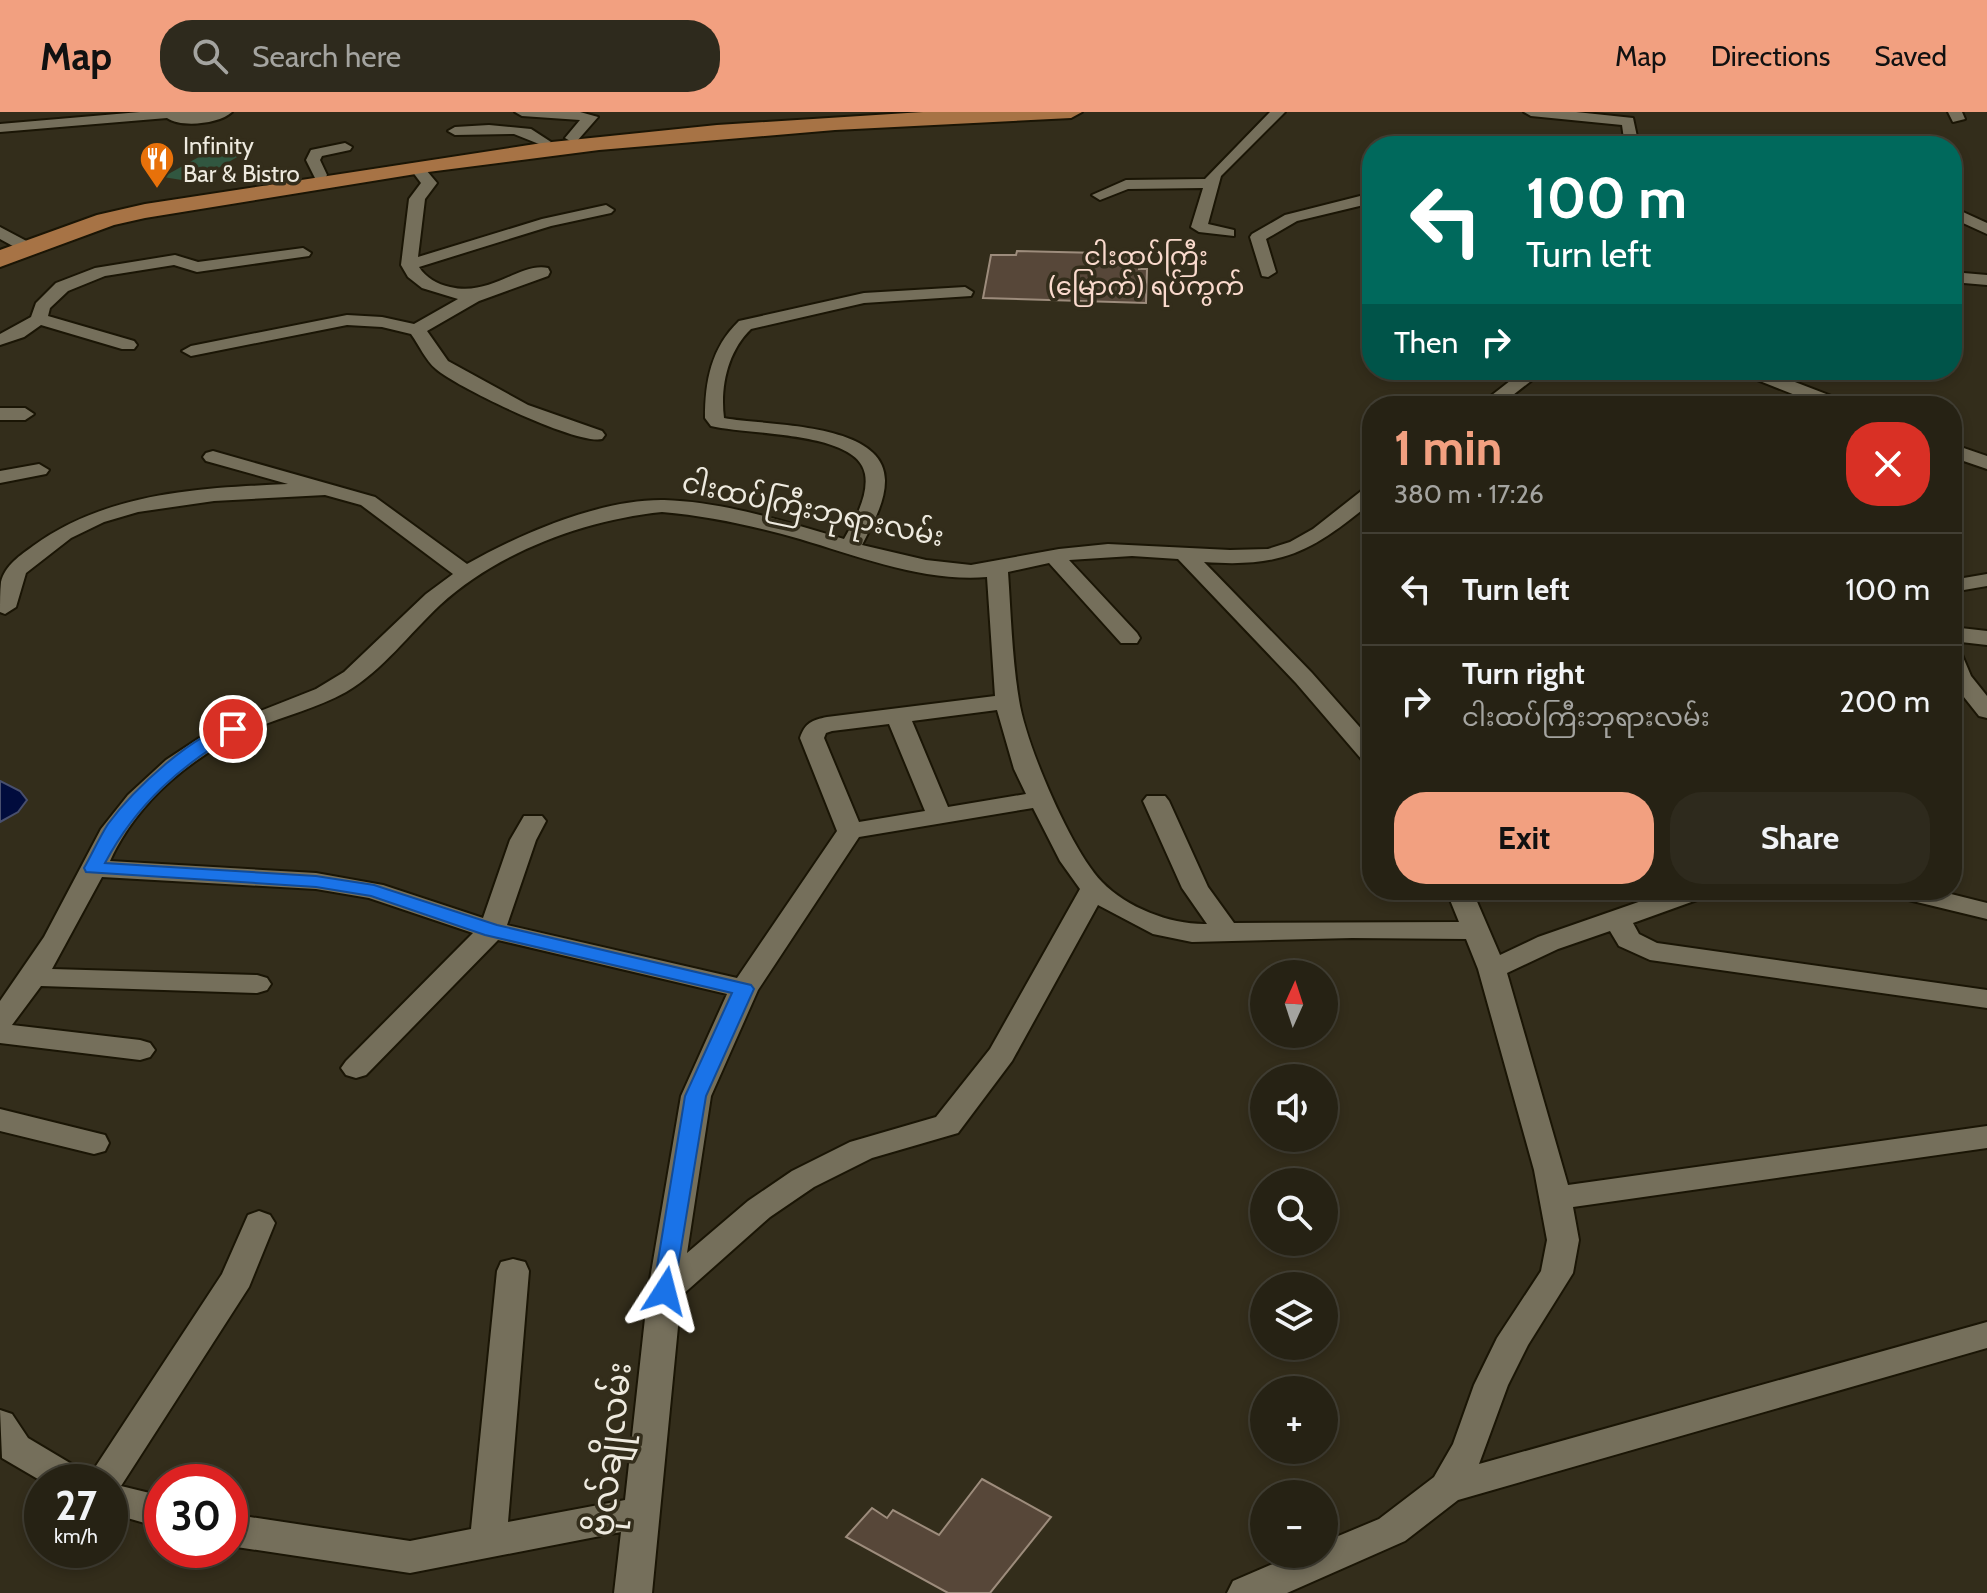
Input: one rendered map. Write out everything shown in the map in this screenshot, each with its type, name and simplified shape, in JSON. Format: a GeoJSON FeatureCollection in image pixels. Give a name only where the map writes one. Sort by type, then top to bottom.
{"type":"FeatureCollection","features":[{"type":"Feature","properties":{"kind":"main road"},"geometry":{"type":"LineString","coordinates":[[8,246],[114,210],[459,148],[900,112]]}},
{"type":"Feature","properties":{"kind":"main road"},"geometry":{"type":"LineString","coordinates":[[8,246],[145,211],[416,167],[459,148],[907,118],[1071,112]]}},
{"type":"Feature","properties":{"kind":"street"},"geometry":{"type":"LineString","coordinates":[[0,128],[190,112]]}},
{"type":"Feature","properties":{"kind":"street"},"geometry":{"type":"LineString","coordinates":[[142,115],[190,118],[216,117],[225,112]]}},
{"type":"Feature","properties":{"kind":"street"},"geometry":{"type":"LineString","coordinates":[[459,148],[451,119],[463,112]]}},
{"type":"Feature","properties":{"kind":"street"},"geometry":{"type":"LineString","coordinates":[[522,112],[591,117],[572,138]]}},
{"type":"Feature","properties":{"kind":"street"},"geometry":{"type":"LineString","coordinates":[[1228,233],[1199,227],[1214,175],[1278,112]]}},
{"type":"Feature","properties":{"kind":"street"},"geometry":{"type":"LineString","coordinates":[[1531,112],[1628,121],[1630,136]]}},
{"type":"Feature","properties":{"kind":"street"},"geometry":{"type":"LineString","coordinates":[[320,175],[313,160],[316,153],[345,147]]}},
{"type":"Feature","properties":{"kind":"street"},"geometry":{"type":"LineString","coordinates":[[416,167],[429,183],[417,199],[409,265],[413,275],[430,286],[473,297]]}},
{"type":"Feature","properties":{"kind":"street"},"geometry":{"type":"LineString","coordinates":[[1100,195],[1126,185],[1211,183]]}},
{"type":"Feature","properties":{"kind":"street"},"geometry":{"type":"LineString","coordinates":[[1268,272],[1258,237],[1291,218],[1362,200]]}},
{"type":"Feature","properties":{"kind":"street"},"geometry":{"type":"LineString","coordinates":[[409,265],[548,222],[606,210]]}},
{"type":"Feature","properties":{"kind":"street"},"geometry":{"type":"LineString","coordinates":[[1962,217],[1987,229]]}},
{"type":"Feature","properties":{"kind":"street"},"geometry":{"type":"LineString","coordinates":[[0,340],[39,319],[42,307],[62,287],[101,272],[175,260],[197,267],[303,253]]}},
{"type":"Feature","properties":{"kind":"street"},"geometry":{"type":"LineString","coordinates":[[417,330],[473,297],[542,272]]}},
{"type":"Feature","properties":{"kind":"street"},"geometry":{"type":"LineString","coordinates":[[1962,278],[1987,280]]}},
{"type":"Feature","properties":{"kind":"street"},"geometry":{"type":"LineString","coordinates":[[850,548],[873,496],[875,471],[864,451],[830,437],[718,422],[714,418],[715,380],[733,335],[745,325],[864,298],[965,292]]}},
{"type":"Feature","properties":{"kind":"street"},"geometry":{"type":"LineString","coordinates":[[39,319],[128,345]]}},
{"type":"Feature","properties":{"kind":"street"},"geometry":{"type":"LineString","coordinates":[[191,351],[347,320],[382,322],[417,330],[442,365],[521,409],[595,435]]}},
{"type":"Feature","properties":{"kind":"street"},"geometry":{"type":"LineString","coordinates":[[1501,396],[1522,380]]}},
{"type":"Feature","properties":{"kind":"street"},"geometry":{"type":"LineString","coordinates":[[1774,380],[1814,396]]}},
{"type":"Feature","properties":{"kind":"street"},"geometry":{"type":"LineString","coordinates":[[0,414],[25,414]]}},
{"type":"Feature","properties":{"kind":"street"},"geometry":{"type":"LineString","coordinates":[[1962,454],[1987,463]]}},
{"type":"Feature","properties":{"kind":"street"},"geometry":{"type":"LineString","coordinates":[[213,457],[368,501],[425,546],[466,573]]}},
{"type":"Feature","properties":{"kind":"street"},"geometry":{"type":"LineString","coordinates":[[0,477],[39,470]]}},
{"type":"Feature","properties":{"kind":"street"},"geometry":{"type":"LineString","coordinates":[[5,607],[16,571],[42,547],[77,525],[119,510],[248,492],[329,489]]}},
{"type":"Feature","properties":{"kind":"street","name":"ငါးထပ်ကြီးဘုရားလမ်း"},"geometry":{"type":"LineString","coordinates":[[0,1020],[32,977],[106,840],[125,813],[182,761],[233,729],[297,705],[351,679],[435,598],[466,573],[577,524],[644,507],[704,511],[907,563],[945,570],[997,569],[1054,556],[1135,550],[1185,554],[1282,553],[1324,531],[1362,500]]}},
{"type":"Feature","properties":{"kind":"street"},"geometry":{"type":"LineString","coordinates":[[1185,554],[1304,678],[1362,745]]}},
{"type":"Feature","properties":{"kind":"street"},"geometry":{"type":"LineString","coordinates":[[1054,556],[1129,638]]}},
{"type":"Feature","properties":{"kind":"street"},"geometry":{"type":"LineString","coordinates":[[997,569],[1007,702],[1026,769],[1073,861],[1093,889],[1121,908],[1163,928],[1192,933],[1225,930],[1475,931]]}},
{"type":"Feature","properties":{"kind":"street"},"geometry":{"type":"LineString","coordinates":[[1962,584],[1987,580]]}},
{"type":"Feature","properties":{"kind":"street"},"geometry":{"type":"LineString","coordinates":[[1962,635],[1987,638]]}},
{"type":"Feature","properties":{"kind":"street"},"geometry":{"type":"LineString","coordinates":[[1962,680],[1987,711]]}},
{"type":"Feature","properties":{"kind":"street"},"geometry":{"type":"LineString","coordinates":[[1007,702],[827,724],[815,729],[812,738],[850,831],[1041,799]]}},
{"type":"Feature","properties":{"kind":"street"},"geometry":{"type":"LineString","coordinates":[[898,717],[939,815]]}},
{"type":"Feature","properties":{"kind":"street"},"geometry":{"type":"LineString","coordinates":[[1156,801],[1195,888],[1225,930]]}},
{"type":"Feature","properties":{"kind":"street"},"geometry":{"type":"LineString","coordinates":[[356,1068],[492,930],[523,840],[533,821]]}},
{"type":"Feature","properties":{"kind":"street","name":"ဗိုလ်ချိုလမ်း"},"geometry":{"type":"LineString","coordinates":[[633,1593],[665,1291],[696,1096],[744,989],[850,831]]}},
{"type":"Feature","properties":{"kind":"street"},"geometry":{"type":"LineString","coordinates":[[93,868],[331,884],[374,891],[492,930],[744,989]]}},
{"type":"Feature","properties":{"kind":"street"},"geometry":{"type":"LineString","coordinates":[[665,1291],[759,1209],[803,1179],[861,1150],[947,1125],[1002,1054],[1093,889]]}},
{"type":"Feature","properties":{"kind":"street"},"geometry":{"type":"LineString","coordinates":[[1447,1488],[1470,1447],[1491,1385],[1514,1338],[1557,1273],[1563,1240],[1550,1170],[1492,969],[1463,900]]}},
{"type":"Feature","properties":{"kind":"street"},"geometry":{"type":"LineString","coordinates":[[1492,969],[1548,943],[1671,900]]}},
{"type":"Feature","properties":{"kind":"street"},"geometry":{"type":"LineString","coordinates":[[1942,900],[1987,911]]}},
{"type":"Feature","properties":{"kind":"street"},"geometry":{"type":"LineString","coordinates":[[1617,919],[1629,940],[1650,951],[1987,999]]}},
{"type":"Feature","properties":{"kind":"street"},"geometry":{"type":"LineString","coordinates":[[32,977],[257,984]]}},
{"type":"Feature","properties":{"kind":"street"},"geometry":{"type":"LineString","coordinates":[[0,1033],[140,1050]]}},
{"type":"Feature","properties":{"kind":"street"},"geometry":{"type":"LineString","coordinates":[[0,1120],[94,1143]]}},
{"type":"Feature","properties":{"kind":"street"},"geometry":{"type":"LineString","coordinates":[[1555,1198],[1987,1137]]}},
{"type":"Feature","properties":{"kind":"street"},"geometry":{"type":"LineString","coordinates":[[116,1464],[237,1278],[259,1223]]}},
{"type":"Feature","properties":{"kind":"street"},"geometry":{"type":"LineString","coordinates":[[488,1541],[513,1271]]}},
{"type":"Feature","properties":{"kind":"street"},"geometry":{"type":"LineString","coordinates":[[1246,1593],[1392,1530],[1447,1488],[1987,1335]]}},
{"type":"Feature","properties":{"kind":"street"},"geometry":{"type":"LineString","coordinates":[[0,1424],[15,1448],[43,1464]]}},
{"type":"Feature","properties":{"kind":"street"},"geometry":{"type":"LineString","coordinates":[[248,1533],[410,1557],[641,1512]]}},
{"type":"Feature","properties":{"kind":"green space"},"geometry":{"type":"Polygon","coordinates":[[[206,153],[239,156],[194,182],[163,177],[206,153]]]}},
{"type":"Feature","properties":{"kind":"shaded area"},"geometry":{"type":"Polygon","coordinates":[[[0,781],[20,791],[27,800],[18,812],[0,822],[0,781]]]}},
{"type":"Feature","properties":{"kind":"building"},"geometry":{"type":"Polygon","coordinates":[[[1017,251],[1140,254],[1139,269],[1147,269],[1146,303],[983,298],[991,255],[1016,255],[1017,251]]]}},
{"type":"Feature","properties":{"kind":"building"},"geometry":{"type":"Polygon","coordinates":[[[982,1479],[1051,1517],[990,1593],[948,1593],[846,1537],[872,1508],[887,1518],[893,1510],[939,1535],[982,1479]]]}},
{"type":"Feature","properties":{"kind":"place","name":"Infinity Bar & Bistro"},"geometry":{"type":"Point","coordinates":[157,190]}},
{"type":"Feature","properties":{"kind":"district","name":"ငါးထပ်ကြီး (မြောက်) ရပ်ကွက်"},"geometry":{"type":"Point","coordinates":[1146,271]}},
{"type":"Feature","properties":{"kind":"route"},"geometry":{"type":"LineString","coordinates":[[233,729],[182,761],[125,813],[106,840],[93,868],[316,881],[374,891],[492,930],[744,989],[696,1096],[665,1291]]}}]}
